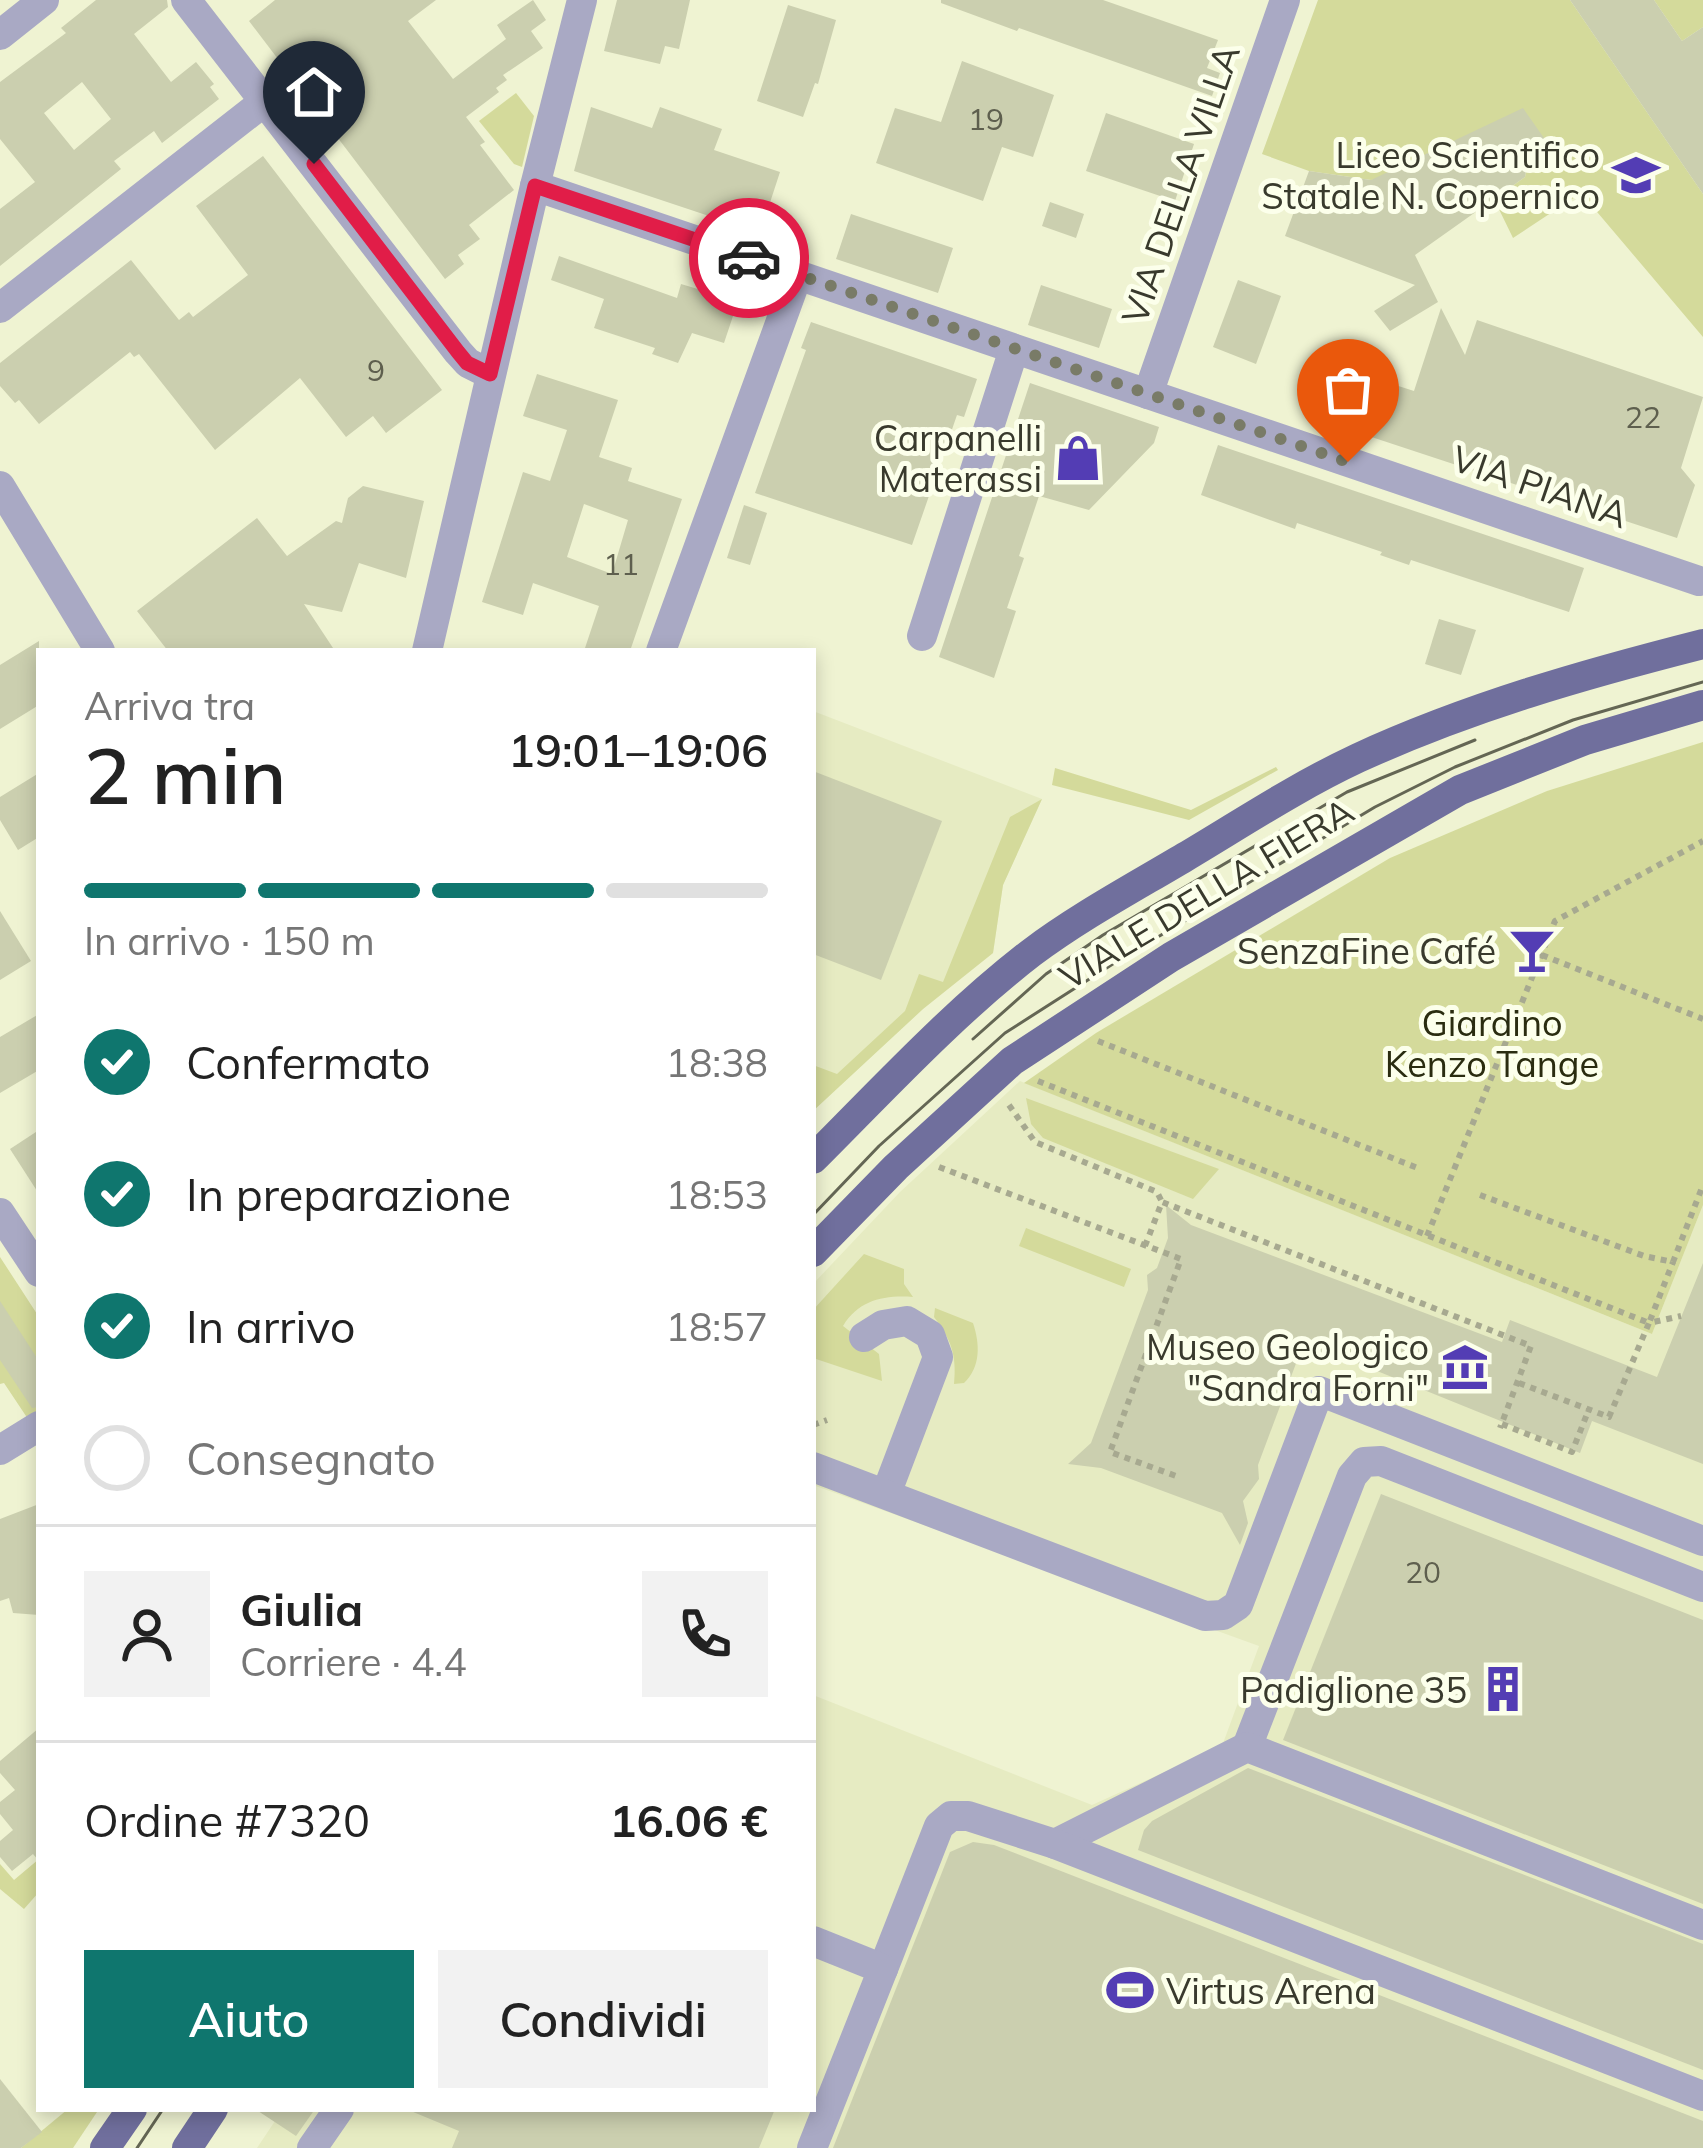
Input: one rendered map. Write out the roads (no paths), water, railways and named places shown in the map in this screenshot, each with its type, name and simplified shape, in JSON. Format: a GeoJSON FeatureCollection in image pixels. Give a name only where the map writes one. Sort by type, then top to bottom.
{"type":"FeatureCollection","features":[{"type":"Feature","properties":{"kind":"main road","name":"VIALE DELLA FIERA"},"geometry":{"type":"LineString","coordinates":[[816,1157],[920,1052],[1030,954],[1307,784],[1383,747],[1513,697],[1703,644]]}},
{"type":"Feature","properties":{"kind":"main road","name":"VIALE DELLA FIERA"},"geometry":{"type":"LineString","coordinates":[[816,1249],[1012,1060],[1171,957],[1460,790],[1585,740],[1703,705]]}},
{"type":"Feature","properties":{"kind":"main road"},"geometry":{"type":"LineString","coordinates":[[105,2148],[130,2112]]}},
{"type":"Feature","properties":{"kind":"main road"},"geometry":{"type":"LineString","coordinates":[[187,2148],[211,2112]]}},
{"type":"Feature","properties":{"kind":"street"},"geometry":{"type":"LineString","coordinates":[[0,35],[44,0]]}},
{"type":"Feature","properties":{"kind":"street"},"geometry":{"type":"LineString","coordinates":[[186,0],[458,352],[467,363],[490,374]]}},
{"type":"Feature","properties":{"kind":"street"},"geometry":{"type":"LineString","coordinates":[[428,648],[582,0]]}},
{"type":"Feature","properties":{"kind":"street","name":"VIA DELLA VILLA"},"geometry":{"type":"LineString","coordinates":[[1148,394],[1285,0]]}},
{"type":"Feature","properties":{"kind":"street"},"geometry":{"type":"LineString","coordinates":[[0,308],[265,101]]}},
{"type":"Feature","properties":{"kind":"street","name":"VIA PIANA"},"geometry":{"type":"LineString","coordinates":[[535,186],[1699,580]]}},
{"type":"Feature","properties":{"kind":"street"},"geometry":{"type":"LineString","coordinates":[[662,648],[798,274]]}},
{"type":"Feature","properties":{"kind":"street"},"geometry":{"type":"LineString","coordinates":[[922,635],[1014,349]]}},
{"type":"Feature","properties":{"kind":"street"},"geometry":{"type":"LineString","coordinates":[[0,486],[98,648]]}},
{"type":"Feature","properties":{"kind":"street"},"geometry":{"type":"LineString","coordinates":[[0,1213],[36,1267]]}},
{"type":"Feature","properties":{"kind":"street"},"geometry":{"type":"LineString","coordinates":[[864,1337],[883,1325],[907,1321],[930,1335],[938,1357],[886,1494]]}},
{"type":"Feature","properties":{"kind":"street"},"geometry":{"type":"LineString","coordinates":[[816,1468],[1205,1616],[1222,1615],[1238,1605],[1319,1391],[1703,1541]]}},
{"type":"Feature","properties":{"kind":"street"},"geometry":{"type":"LineString","coordinates":[[0,1450],[36,1428]]}},
{"type":"Feature","properties":{"kind":"street"},"geometry":{"type":"LineString","coordinates":[[1055,1844],[1247,1747],[1352,1476],[1364,1462],[1381,1461],[1703,1587]]}},
{"type":"Feature","properties":{"kind":"street"},"geometry":{"type":"LineString","coordinates":[[1247,1747],[1703,1925]]}},
{"type":"Feature","properties":{"kind":"street"},"geometry":{"type":"LineString","coordinates":[[812,2148],[939,1826],[951,1816],[968,1816],[1055,1844],[1703,2096]]}},
{"type":"Feature","properties":{"kind":"street"},"geometry":{"type":"LineString","coordinates":[[816,1942],[883,1970]]}},
{"type":"Feature","properties":{"kind":"street"},"geometry":{"type":"LineString","coordinates":[[312,2148],[337,2112]]}},
{"type":"Feature","properties":{"kind":"tram line"},"geometry":{"type":"LineString","coordinates":[[816,1212],[879,1146],[1005,1033],[1375,807],[1455,767],[1573,720],[1703,682]]}},
{"type":"Feature","properties":{"kind":"tram line"},"geometry":{"type":"LineString","coordinates":[[973,1039],[1046,974],[1103,935],[1347,792],[1475,740]]}},
{"type":"Feature","properties":{"kind":"tram line"},"geometry":{"type":"LineString","coordinates":[[137,2148],[161,2112]]}},
{"type":"Feature","properties":{"kind":"place","name":"Liceo Scientifico Statale N. Copernico"},"geometry":{"type":"Point","coordinates":[1636,175]}},
{"type":"Feature","properties":{"kind":"place","name":"Carpanelli Materassi"},"geometry":{"type":"Point","coordinates":[1078,458]}},
{"type":"Feature","properties":{"kind":"place","name":"SenzaFine Café"},"geometry":{"type":"Point","coordinates":[1532,950]}},
{"type":"Feature","properties":{"kind":"place","name":"Museo Geologico \"Sandra Forni\""},"geometry":{"type":"Point","coordinates":[1465,1367]}},
{"type":"Feature","properties":{"kind":"place","name":"Padiglione 35"},"geometry":{"type":"Point","coordinates":[1503,1689]}},
{"type":"Feature","properties":{"kind":"place","name":"Virtus Arena"},"geometry":{"type":"Point","coordinates":[1130,1990]}},
{"type":"Feature","properties":{"kind":"park label","name":"Giardino Kenzo Tange"},"geometry":{"type":"Point","coordinates":[1492,1042]}}]}
